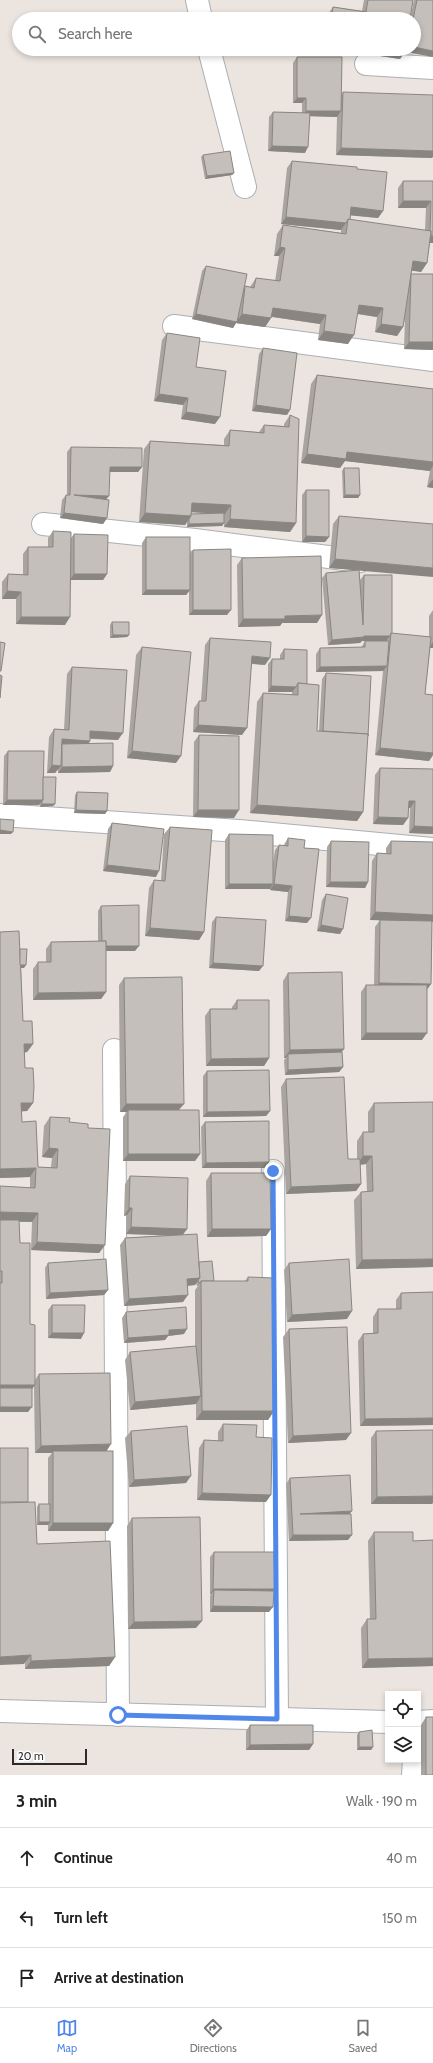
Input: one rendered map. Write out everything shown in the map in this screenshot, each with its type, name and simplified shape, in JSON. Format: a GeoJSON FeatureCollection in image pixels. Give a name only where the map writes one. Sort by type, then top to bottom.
{"type":"FeatureCollection","features":[{"type":"Feature","properties":{"kind":"street"},"geometry":{"type":"LineString","coordinates":[[197,0],[200,12]]}},
{"type":"Feature","properties":{"kind":"street"},"geometry":{"type":"LineString","coordinates":[[211,56],[245,187]]}},
{"type":"Feature","properties":{"kind":"street"},"geometry":{"type":"LineString","coordinates":[[366,64],[433,68]]}},
{"type":"Feature","properties":{"kind":"street"},"geometry":{"type":"LineString","coordinates":[[174,326],[433,360]]}},
{"type":"Feature","properties":{"kind":"street"},"geometry":{"type":"LineString","coordinates":[[43,524],[195,540],[379,564]]}},
{"type":"Feature","properties":{"kind":"street"},"geometry":{"type":"LineString","coordinates":[[0,815],[247,832],[433,849]]}},
{"type":"Feature","properties":{"kind":"street"},"geometry":{"type":"LineString","coordinates":[[114,1050],[118,1715]]}},
{"type":"Feature","properties":{"kind":"street"},"geometry":{"type":"LineString","coordinates":[[273,1171],[277,1719]]}},
{"type":"Feature","properties":{"kind":"street"},"geometry":{"type":"LineString","coordinates":[[0,1711],[385,1722]]}},
{"type":"Feature","properties":{"kind":"street"},"geometry":{"type":"LineString","coordinates":[[421,1722],[433,1721]]}},
{"type":"Feature","properties":{"kind":"street"},"geometry":{"type":"LineString","coordinates":[[413,1775],[414,1763]]}},
{"type":"Feature","properties":{"kind":"building"},"geometry":{"type":"Polygon","coordinates":[[[368,0],[413,0],[411,12],[366,12],[368,0]]]}},
{"type":"Feature","properties":{"kind":"building"},"geometry":{"type":"Polygon","coordinates":[[[417,0],[433,0],[433,51],[421,48],[421,12],[414,12],[417,0]]]}},
{"type":"Feature","properties":{"kind":"building"},"geometry":{"type":"Polygon","coordinates":[[[333,7],[366,12],[332,12],[333,7]]]}},
{"type":"Feature","properties":{"kind":"building"},"geometry":{"type":"Polygon","coordinates":[[[297,57],[342,57],[341,111],[306,111],[306,98],[297,98],[297,57]]]}},
{"type":"Feature","properties":{"kind":"building"},"geometry":{"type":"Polygon","coordinates":[[[343,92],[433,95],[433,151],[341,148],[343,92]]]}},
{"type":"Feature","properties":{"kind":"building"},"geometry":{"type":"Polygon","coordinates":[[[273,112],[310,113],[308,147],[272,146],[273,112]]]}},
{"type":"Feature","properties":{"kind":"building"},"geometry":{"type":"Polygon","coordinates":[[[230,151],[234,173],[207,176],[203,155],[230,151]]]}},
{"type":"Feature","properties":{"kind":"building"},"geometry":{"type":"Polygon","coordinates":[[[292,161],[357,167],[357,169],[387,172],[383,211],[351,207],[350,220],[348,219],[346,223],[286,217],[292,161]]]}},
{"type":"Feature","properties":{"kind":"building"},"geometry":{"type":"Polygon","coordinates":[[[403,181],[433,181],[433,236],[431,236],[430,231],[431,201],[403,201],[403,181]]]}},
{"type":"Feature","properties":{"kind":"building"},"geometry":{"type":"Polygon","coordinates":[[[348,219],[431,231],[427,263],[413,261],[403,327],[381,324],[383,308],[359,305],[354,335],[324,331],[326,315],[273,308],[271,318],[242,314],[245,286],[254,288],[256,278],[280,281],[285,248],[280,247],[283,225],[346,234],[348,219]]]}},
{"type":"Feature","properties":{"kind":"building"},"geometry":{"type":"Polygon","coordinates":[[[206,266],[247,274],[237,322],[196,314],[206,266]]]}},
{"type":"Feature","properties":{"kind":"building"},"geometry":{"type":"Polygon","coordinates":[[[411,274],[433,274],[433,342],[409,342],[411,274]]]}},
{"type":"Feature","properties":{"kind":"building"},"geometry":{"type":"Polygon","coordinates":[[[167,333],[200,338],[196,367],[226,371],[220,417],[186,412],[188,398],[159,394],[167,333]]]}},
{"type":"Feature","properties":{"kind":"building"},"geometry":{"type":"Polygon","coordinates":[[[263,348],[297,353],[290,410],[256,405],[263,348]]]}},
{"type":"Feature","properties":{"kind":"building"},"geometry":{"type":"Polygon","coordinates":[[[317,375],[433,389],[433,462],[347,452],[346,459],[307,454],[317,375]]]}},
{"type":"Feature","properties":{"kind":"building"},"geometry":{"type":"Polygon","coordinates":[[[290,415],[299,419],[296,523],[230,519],[231,505],[192,503],[191,516],[145,513],[150,441],[229,446],[230,430],[264,433],[264,425],[289,427],[290,415]]]}},
{"type":"Feature","properties":{"kind":"building"},"geometry":{"type":"Polygon","coordinates":[[[71,447],[142,448],[142,467],[110,467],[109,496],[74,495],[109,500],[107,518],[64,513],[66,495],[70,495],[71,447]]]}},
{"type":"Feature","properties":{"kind":"building"},"geometry":{"type":"Polygon","coordinates":[[[344,468],[359,468],[360,495],[345,495],[344,468]]]}},
{"type":"Feature","properties":{"kind":"building"},"geometry":{"type":"Polygon","coordinates":[[[306,490],[329,490],[329,537],[306,536],[306,490]]]}},
{"type":"Feature","properties":{"kind":"building"},"geometry":{"type":"Polygon","coordinates":[[[224,513],[224,523],[189,524],[191,514],[224,513]]]}},
{"type":"Feature","properties":{"kind":"building"},"geometry":{"type":"Polygon","coordinates":[[[339,516],[433,524],[433,568],[335,559],[339,516]]]}},
{"type":"Feature","properties":{"kind":"building"},"geometry":{"type":"Polygon","coordinates":[[[53,531],[71,532],[70,617],[21,617],[21,592],[7,591],[8,574],[28,575],[28,547],[53,547],[53,531]]]}},
{"type":"Feature","properties":{"kind":"building"},"geometry":{"type":"Polygon","coordinates":[[[74,534],[108,535],[107,574],[74,574],[74,534]]]}},
{"type":"Feature","properties":{"kind":"building"},"geometry":{"type":"Polygon","coordinates":[[[146,537],[190,537],[190,590],[146,590],[146,537]]]}},
{"type":"Feature","properties":{"kind":"building"},"geometry":{"type":"Polygon","coordinates":[[[231,549],[231,610],[193,610],[193,550],[231,549]]]}},
{"type":"Feature","properties":{"kind":"building"},"geometry":{"type":"Polygon","coordinates":[[[321,556],[322,615],[285,616],[285,619],[243,619],[242,558],[321,556]]]}},
{"type":"Feature","properties":{"kind":"building"},"geometry":{"type":"Polygon","coordinates":[[[359,570],[363,625],[364,575],[392,575],[392,634],[391,633],[390,636],[364,636],[332,640],[326,573],[359,570]]]}},
{"type":"Feature","properties":{"kind":"building"},"geometry":{"type":"Polygon","coordinates":[[[112,622],[129,622],[129,635],[113,635],[112,622]]]}},
{"type":"Feature","properties":{"kind":"building"},"geometry":{"type":"Polygon","coordinates":[[[391,633],[431,637],[425,694],[433,695],[433,753],[380,748],[391,633]]]}},
{"type":"Feature","properties":{"kind":"building"},"geometry":{"type":"Polygon","coordinates":[[[210,638],[271,642],[270,658],[252,656],[247,728],[198,725],[199,701],[206,701],[210,638]]]}},
{"type":"Feature","properties":{"kind":"building"},"geometry":{"type":"Polygon","coordinates":[[[365,641],[389,641],[387,666],[320,667],[320,648],[365,647],[365,641]]]}},
{"type":"Feature","properties":{"kind":"building"},"geometry":{"type":"Polygon","coordinates":[[[0,642],[5,643],[1,671],[0,671],[0,642]]]}},
{"type":"Feature","properties":{"kind":"building"},"geometry":{"type":"Polygon","coordinates":[[[142,647],[191,652],[181,756],[132,751],[142,647]]]}},
{"type":"Feature","properties":{"kind":"building"},"geometry":{"type":"Polygon","coordinates":[[[284,649],[307,650],[307,684],[298,683],[296,687],[271,686],[272,659],[284,659],[284,649]]]}},
{"type":"Feature","properties":{"kind":"building"},"geometry":{"type":"Polygon","coordinates":[[[72,667],[127,670],[123,733],[90,731],[90,741],[62,739],[61,766],[52,765],[54,729],[69,730],[72,667]]]}},
{"type":"Feature","properties":{"kind":"building"},"geometry":{"type":"Polygon","coordinates":[[[326,673],[371,676],[368,736],[368,734],[323,731],[326,673]]]}},
{"type":"Feature","properties":{"kind":"building"},"geometry":{"type":"Polygon","coordinates":[[[0,675],[2,676],[0,698],[0,675]]]}},
{"type":"Feature","properties":{"kind":"building"},"geometry":{"type":"Polygon","coordinates":[[[298,683],[319,685],[317,731],[368,734],[363,812],[257,805],[263,693],[298,695],[298,683]]]}},
{"type":"Feature","properties":{"kind":"building"},"geometry":{"type":"Polygon","coordinates":[[[199,735],[239,736],[239,810],[198,810],[199,735]]]}},
{"type":"Feature","properties":{"kind":"building"},"geometry":{"type":"Polygon","coordinates":[[[113,743],[113,766],[62,767],[62,744],[113,743]]]}},
{"type":"Feature","properties":{"kind":"building"},"geometry":{"type":"Polygon","coordinates":[[[8,751],[44,751],[43,800],[7,800],[8,751]]]}},
{"type":"Feature","properties":{"kind":"building"},"geometry":{"type":"Polygon","coordinates":[[[380,768],[433,769],[433,827],[414,826],[415,801],[409,801],[408,818],[378,817],[380,768]]]}},
{"type":"Feature","properties":{"kind":"building"},"geometry":{"type":"Polygon","coordinates":[[[43,777],[56,777],[55,804],[42,804],[43,777]]]}},
{"type":"Feature","properties":{"kind":"building"},"geometry":{"type":"Polygon","coordinates":[[[77,792],[108,793],[107,811],[76,810],[77,792]]]}},
{"type":"Feature","properties":{"kind":"building"},"geometry":{"type":"Polygon","coordinates":[[[0,819],[14,820],[13,832],[0,830],[0,819]]]}},
{"type":"Feature","properties":{"kind":"building"},"geometry":{"type":"Polygon","coordinates":[[[112,823],[164,829],[159,871],[107,865],[112,823]]]}},
{"type":"Feature","properties":{"kind":"building"},"geometry":{"type":"Polygon","coordinates":[[[170,827],[212,830],[204,932],[150,928],[154,880],[165,881],[170,827]]]}},
{"type":"Feature","properties":{"kind":"building"},"geometry":{"type":"Polygon","coordinates":[[[229,834],[273,835],[273,884],[229,884],[229,834]]]}},
{"type":"Feature","properties":{"kind":"building"},"geometry":{"type":"Polygon","coordinates":[[[288,838],[305,840],[304,848],[319,849],[311,918],[289,916],[292,886],[274,884],[279,845],[288,846],[288,838]]]}},
{"type":"Feature","properties":{"kind":"building"},"geometry":{"type":"Polygon","coordinates":[[[331,841],[369,842],[368,882],[330,882],[331,841]]]}},
{"type":"Feature","properties":{"kind":"building"},"geometry":{"type":"Polygon","coordinates":[[[391,841],[433,842],[433,915],[375,912],[377,853],[391,854],[391,841]]]}},
{"type":"Feature","properties":{"kind":"building"},"geometry":{"type":"Polygon","coordinates":[[[326,894],[348,898],[343,929],[321,925],[326,894]]]}},
{"type":"Feature","properties":{"kind":"building"},"geometry":{"type":"Polygon","coordinates":[[[139,905],[139,946],[106,946],[106,941],[102,941],[101,906],[139,905]]]}},
{"type":"Feature","properties":{"kind":"building"},"geometry":{"type":"Polygon","coordinates":[[[216,917],[266,920],[263,966],[213,963],[216,917]]]}},
{"type":"Feature","properties":{"kind":"building"},"geometry":{"type":"Polygon","coordinates":[[[380,920],[432,921],[431,984],[379,983],[380,920]]]}},
{"type":"Feature","properties":{"kind":"building"},"geometry":{"type":"Polygon","coordinates":[[[19,931],[23,1021],[32,1021],[33,1044],[24,1044],[25,1068],[33,1068],[34,1086],[33,1103],[21,1103],[22,1122],[36,1121],[38,1167],[57,1168],[58,1149],[49,1148],[50,1117],[70,1118],[69,1122],[88,1124],[88,1128],[110,1129],[105,1245],[37,1242],[38,1213],[0,1212],[0,1186],[35,1188],[36,1168],[0,1169],[0,932],[19,931]]]}},
{"type":"Feature","properties":{"kind":"building"},"geometry":{"type":"Polygon","coordinates":[[[106,941],[106,992],[38,993],[38,962],[51,962],[51,942],[106,941]]]}},
{"type":"Feature","properties":{"kind":"building"},"geometry":{"type":"Polygon","coordinates":[[[20,949],[27,949],[26,965],[20,965],[20,949]]]}},
{"type":"Feature","properties":{"kind":"building"},"geometry":{"type":"Polygon","coordinates":[[[342,972],[344,1049],[290,1050],[288,973],[342,972]]]}},
{"type":"Feature","properties":{"kind":"building"},"geometry":{"type":"Polygon","coordinates":[[[182,977],[184,1104],[126,1104],[124,978],[182,977]]]}},
{"type":"Feature","properties":{"kind":"building"},"geometry":{"type":"Polygon","coordinates":[[[366,985],[427,985],[427,1033],[366,1033],[366,985]]]}},
{"type":"Feature","properties":{"kind":"building"},"geometry":{"type":"Polygon","coordinates":[[[237,1000],[269,1000],[269,1058],[211,1059],[210,1009],[237,1009],[237,1000]]]}},
{"type":"Feature","properties":{"kind":"building"},"geometry":{"type":"Polygon","coordinates":[[[342,1052],[343,1067],[288,1070],[288,1054],[342,1052]]]}},
{"type":"Feature","properties":{"kind":"building"},"geometry":{"type":"Polygon","coordinates":[[[269,1070],[270,1111],[207,1112],[207,1071],[269,1070]]]}},
{"type":"Feature","properties":{"kind":"building"},"geometry":{"type":"Polygon","coordinates":[[[344,1077],[348,1159],[360,1159],[361,1184],[291,1187],[286,1079],[344,1077]]]}},
{"type":"Feature","properties":{"kind":"building"},"geometry":{"type":"Polygon","coordinates":[[[433,1102],[433,1259],[362,1260],[361,1192],[373,1191],[372,1156],[363,1156],[363,1132],[374,1132],[374,1103],[433,1102]]]}},
{"type":"Feature","properties":{"kind":"building"},"geometry":{"type":"Polygon","coordinates":[[[128,1110],[199,1110],[200,1154],[128,1154],[128,1110]]]}},
{"type":"Feature","properties":{"kind":"building"},"geometry":{"type":"Polygon","coordinates":[[[269,1121],[269,1162],[206,1163],[205,1122],[269,1121]]]}},
{"type":"Feature","properties":{"kind":"building"},"geometry":{"type":"Polygon","coordinates":[[[211,1173],[270,1173],[271,1229],[212,1229],[211,1173]]]}},
{"type":"Feature","properties":{"kind":"building"},"geometry":{"type":"Polygon","coordinates":[[[130,1176],[188,1178],[187,1229],[131,1227],[132,1208],[129,1208],[130,1176]]]}},
{"type":"Feature","properties":{"kind":"building"},"geometry":{"type":"Polygon","coordinates":[[[0,1220],[19,1220],[20,1243],[30,1243],[30,1324],[35,1325],[35,1385],[0,1385],[0,1283],[2,1283],[2,1271],[0,1271],[0,1220]]]}},
{"type":"Feature","properties":{"kind":"building"},"geometry":{"type":"Polygon","coordinates":[[[197,1234],[200,1278],[187,1279],[188,1295],[129,1299],[125,1238],[197,1234]]]}},
{"type":"Feature","properties":{"kind":"building"},"geometry":{"type":"Polygon","coordinates":[[[106,1259],[108,1290],[50,1293],[48,1263],[106,1259]]]}},
{"type":"Feature","properties":{"kind":"building"},"geometry":{"type":"Polygon","coordinates":[[[349,1259],[352,1311],[292,1315],[289,1263],[349,1259]]]}},
{"type":"Feature","properties":{"kind":"building"},"geometry":{"type":"Polygon","coordinates":[[[212,1261],[214,1281],[201,1281],[199,1283],[199,1262],[212,1261]]]}},
{"type":"Feature","properties":{"kind":"building"},"geometry":{"type":"Polygon","coordinates":[[[248,1277],[274,1278],[274,1411],[202,1411],[201,1281],[248,1281],[248,1277]]]}},
{"type":"Feature","properties":{"kind":"building"},"geometry":{"type":"Polygon","coordinates":[[[433,1292],[433,1418],[365,1419],[363,1334],[378,1333],[378,1309],[401,1309],[401,1293],[433,1292]]]}},
{"type":"Feature","properties":{"kind":"building"},"geometry":{"type":"Polygon","coordinates":[[[52,1305],[85,1305],[84,1333],[52,1333],[52,1305]]]}},
{"type":"Feature","properties":{"kind":"building"},"geometry":{"type":"Polygon","coordinates":[[[186,1307],[187,1329],[169,1330],[169,1335],[128,1338],[126,1312],[186,1307]]]}},
{"type":"Feature","properties":{"kind":"building"},"geometry":{"type":"Polygon","coordinates":[[[347,1327],[351,1433],[293,1436],[289,1329],[347,1327]]]}},
{"type":"Feature","properties":{"kind":"building"},"geometry":{"type":"Polygon","coordinates":[[[196,1346],[201,1396],[135,1402],[130,1352],[196,1346]]]}},
{"type":"Feature","properties":{"kind":"building"},"geometry":{"type":"Polygon","coordinates":[[[110,1373],[111,1444],[41,1446],[39,1374],[110,1373]]]}},
{"type":"Feature","properties":{"kind":"building"},"geometry":{"type":"Polygon","coordinates":[[[0,1388],[32,1388],[32,1407],[0,1407],[0,1388]]]}},
{"type":"Feature","properties":{"kind":"building"},"geometry":{"type":"Polygon","coordinates":[[[223,1424],[257,1425],[256,1437],[272,1438],[271,1495],[202,1493],[204,1440],[223,1441],[223,1424]]]}},
{"type":"Feature","properties":{"kind":"building"},"geometry":{"type":"Polygon","coordinates":[[[187,1426],[191,1476],[134,1480],[131,1431],[187,1426]]]}},
{"type":"Feature","properties":{"kind":"building"},"geometry":{"type":"Polygon","coordinates":[[[433,1430],[433,1496],[377,1497],[376,1431],[433,1430]]]}},
{"type":"Feature","properties":{"kind":"building"},"geometry":{"type":"Polygon","coordinates":[[[0,1448],[28,1448],[28,1502],[0,1502],[0,1448]]]}},
{"type":"Feature","properties":{"kind":"building"},"geometry":{"type":"Polygon","coordinates":[[[53,1451],[113,1451],[113,1523],[53,1523],[53,1451]]]}},
{"type":"Feature","properties":{"kind":"building"},"geometry":{"type":"Polygon","coordinates":[[[350,1475],[352,1511],[300,1514],[351,1514],[352,1535],[293,1535],[290,1478],[350,1475]]]}},
{"type":"Feature","properties":{"kind":"building"},"geometry":{"type":"Polygon","coordinates":[[[35,1502],[37,1544],[110,1541],[115,1657],[31,1661],[31,1655],[0,1657],[0,1503],[35,1502]]]}},
{"type":"Feature","properties":{"kind":"building"},"geometry":{"type":"Polygon","coordinates":[[[39,1504],[50,1504],[50,1522],[39,1522],[39,1504]]]}},
{"type":"Feature","properties":{"kind":"building"},"geometry":{"type":"Polygon","coordinates":[[[200,1517],[202,1621],[134,1622],[132,1518],[200,1517]]]}},
{"type":"Feature","properties":{"kind":"building"},"geometry":{"type":"Polygon","coordinates":[[[374,1532],[413,1532],[413,1541],[433,1540],[433,1658],[368,1659],[367,1619],[376,1619],[374,1532]]]}},
{"type":"Feature","properties":{"kind":"building"},"geometry":{"type":"Polygon","coordinates":[[[214,1552],[274,1552],[275,1589],[213,1589],[214,1552]]]}},
{"type":"Feature","properties":{"kind":"building"},"geometry":{"type":"Polygon","coordinates":[[[214,1590],[274,1591],[273,1607],[213,1606],[214,1590]]]}},
{"type":"Feature","properties":{"kind":"building"},"geometry":{"type":"Polygon","coordinates":[[[426,1717],[433,1717],[433,1775],[426,1775],[426,1717]]]}},
{"type":"Feature","properties":{"kind":"building"},"geometry":{"type":"Polygon","coordinates":[[[250,1725],[313,1725],[313,1744],[250,1745],[250,1725]]]}},
{"type":"Feature","properties":{"kind":"building"},"geometry":{"type":"Polygon","coordinates":[[[372,1730],[373,1747],[359,1747],[359,1732],[372,1730]]]}},
{"type":"Feature","properties":{"kind":"route"},"geometry":{"type":"LineString","coordinates":[[118,1715],[277,1719],[273,1171]]}}]}
